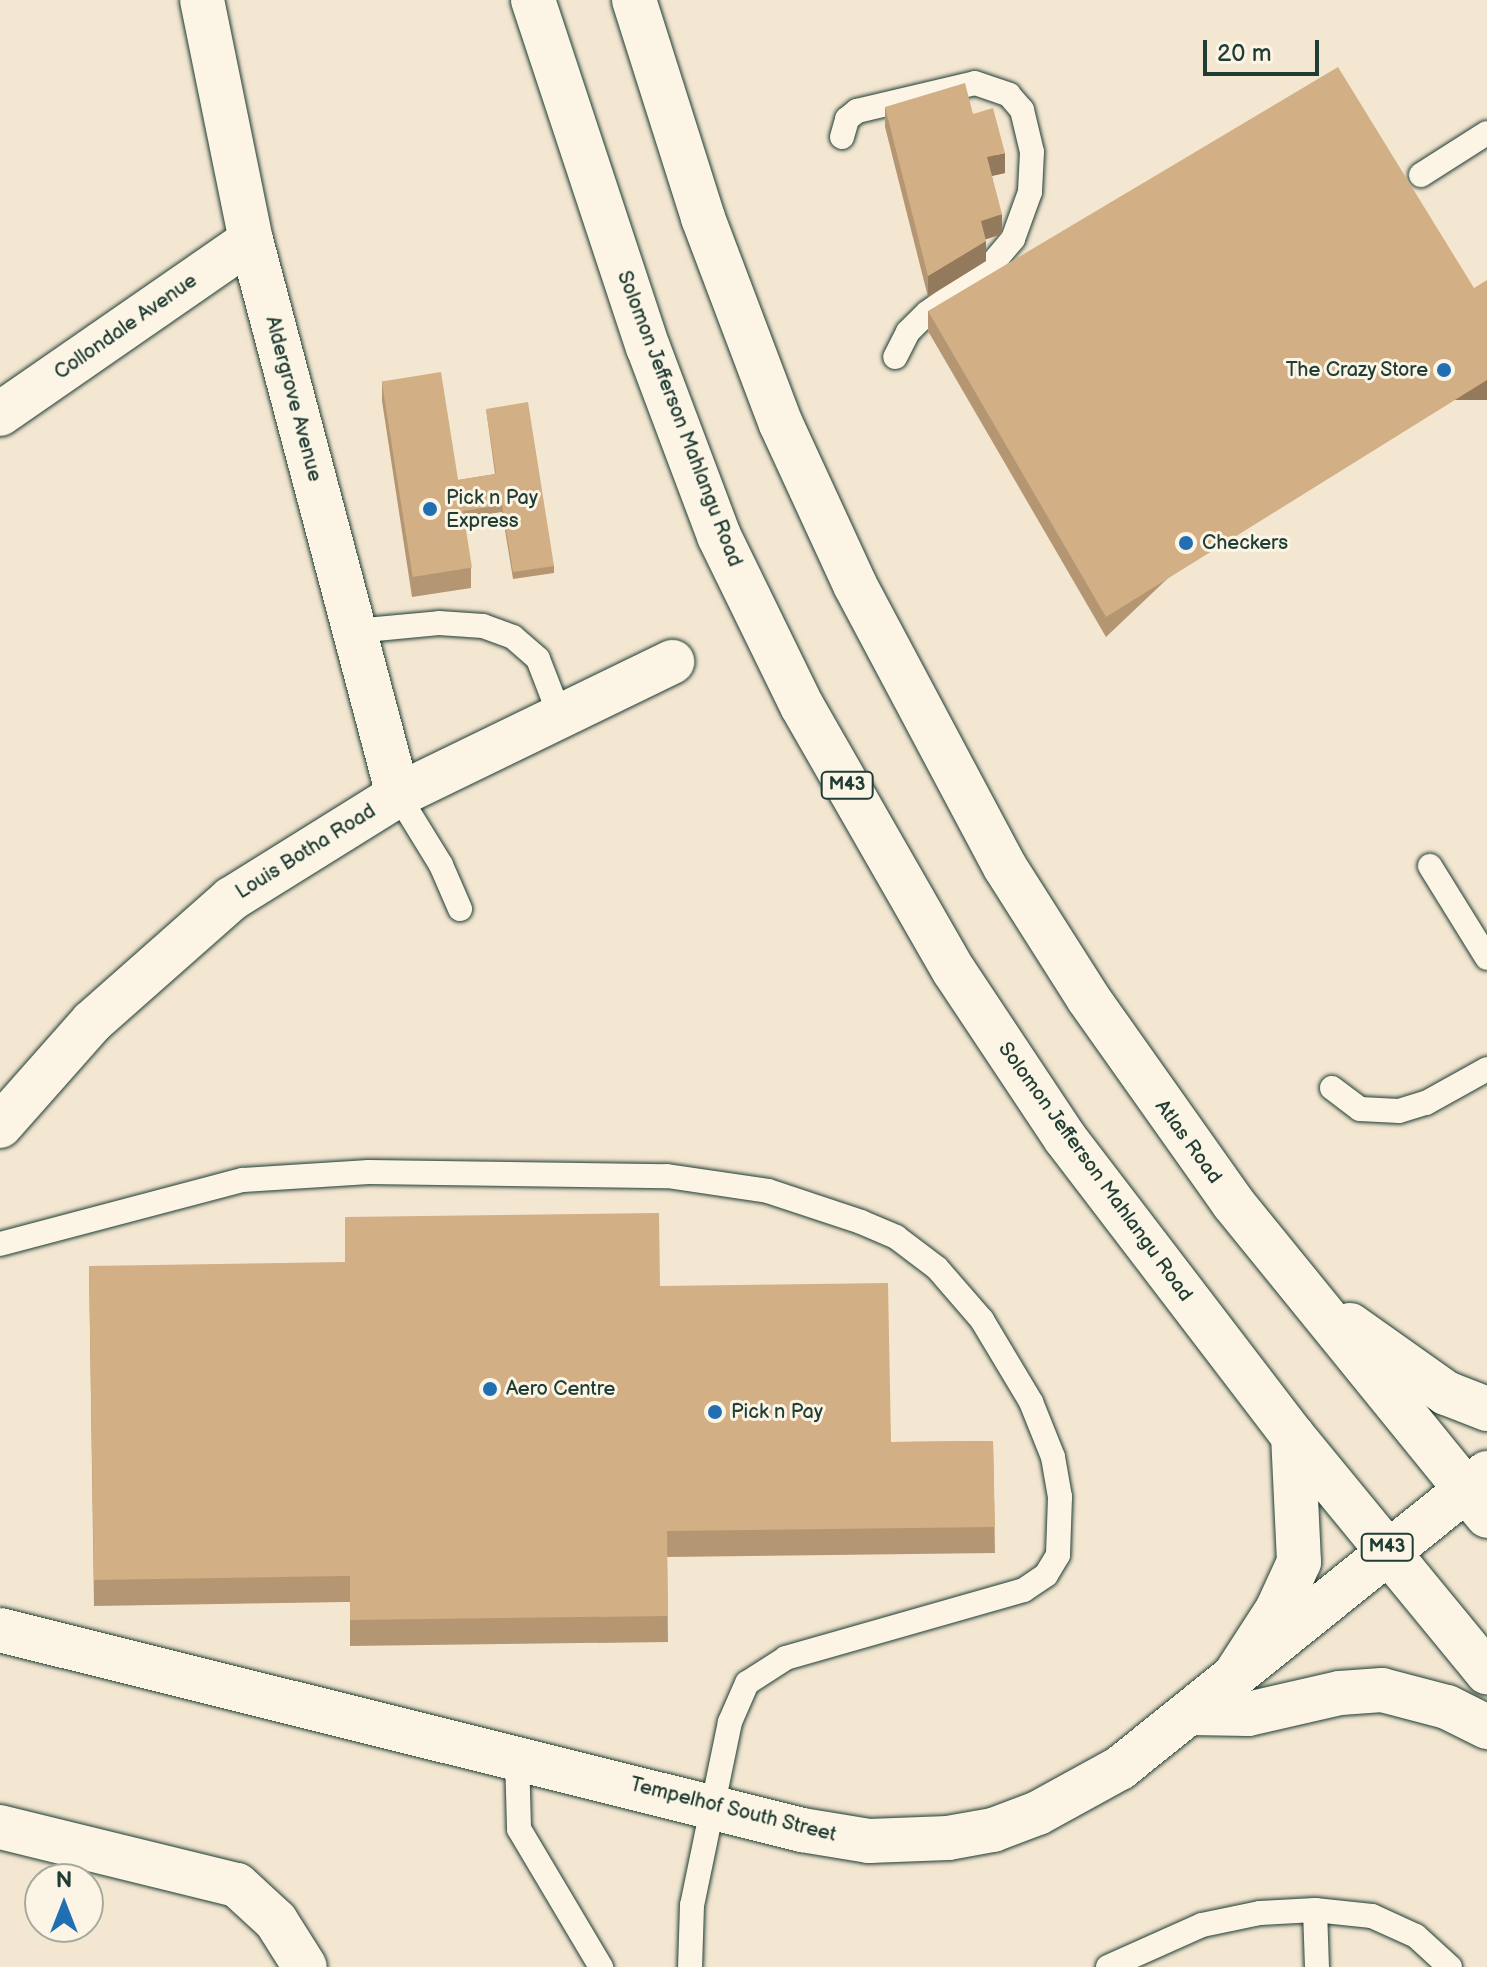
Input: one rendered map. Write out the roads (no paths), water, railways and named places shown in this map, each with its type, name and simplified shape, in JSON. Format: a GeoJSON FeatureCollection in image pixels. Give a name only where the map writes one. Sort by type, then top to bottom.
{"type":"FeatureCollection","features":[{"type":"Feature","properties":{"kind":"main road","name":"Aldergrove Avenue"},"geometry":{"type":"LineString","coordinates":[[202,0],[251,240],[398,795]]}},
{"type":"Feature","properties":{"kind":"main road","name":"Solomon Jefferson Mahlangu Road"},"geometry":{"type":"LineString","coordinates":[[533,0],[643,332],[719,536],[802,706],[1005,1053],[1293,1436],[1487,1672]]}},
{"type":"Feature","properties":{"kind":"main road","name":"Atlas Road"},"geometry":{"type":"LineString","coordinates":[[634,0],[703,218],[781,424],[855,585],[1005,867],[1088,998],[1233,1203],[1309,1296],[1480,1493]]}},
{"type":"Feature","properties":{"kind":"main road","name":"Collondale Avenue"},"geometry":{"type":"LineString","coordinates":[[0,414],[251,240]]}},
{"type":"Feature","properties":{"kind":"main road","name":"Louis Botha Road"},"geometry":{"type":"LineString","coordinates":[[0,1126],[92,1022],[184,937],[231,899],[398,795],[672,662]]}},
{"type":"Feature","properties":{"kind":"main road"},"geometry":{"type":"LineString","coordinates":[[1309,1296],[1446,1393],[1487,1409]]}},
{"type":"Feature","properties":{"kind":"main road"},"geometry":{"type":"LineString","coordinates":[[1233,1678],[1277,1610],[1299,1562],[1293,1436]]}},
{"type":"Feature","properties":{"kind":"main road","name":"Tempelhof South Street"},"geometry":{"type":"LineString","coordinates":[[0,1630],[713,1807],[869,1841],[948,1838],[993,1830],[1076,1795],[1191,1713],[1392,1553],[1480,1493]]}},
{"type":"Feature","properties":{"kind":"main road"},"geometry":{"type":"LineString","coordinates":[[1191,1713],[1248,1714],[1340,1693],[1382,1690],[1447,1707],[1487,1727]]}},
{"type":"Feature","properties":{"kind":"main road"},"geometry":{"type":"LineString","coordinates":[[0,1827],[237,1885],[276,1921],[305,1967]]}},
{"type":"Feature","properties":{"kind":"lane"},"geometry":{"type":"LineString","coordinates":[[842,137],[847,119],[857,111],[975,83],[1009,95],[1022,110],[1032,152],[1030,192],[1013,239],[986,271],[927,313],[908,332],[895,357]]}},
{"type":"Feature","properties":{"kind":"lane"},"geometry":{"type":"LineString","coordinates":[[1421,175],[1487,133]]}},
{"type":"Feature","properties":{"kind":"lane"},"geometry":{"type":"LineString","coordinates":[[355,631],[439,623],[483,626],[513,637],[538,659],[560,716]]}},
{"type":"Feature","properties":{"kind":"lane"},"geometry":{"type":"LineString","coordinates":[[398,795],[441,865],[460,909]]}},
{"type":"Feature","properties":{"kind":"lane"},"geometry":{"type":"LineString","coordinates":[[1430,866],[1487,958]]}},
{"type":"Feature","properties":{"kind":"lane"},"geometry":{"type":"LineString","coordinates":[[1332,1088],[1360,1109],[1399,1111],[1426,1103],[1487,1069]]}},
{"type":"Feature","properties":{"kind":"lane"},"geometry":{"type":"LineString","coordinates":[[0,1244],[243,1180],[369,1172],[719,1181],[768,1191],[861,1222],[914,1249],[982,1320],[1031,1402],[1053,1457],[1060,1497],[1058,1555],[1046,1575],[996,1601],[765,1668],[738,1697],[692,1905],[690,1967]]}},
{"type":"Feature","properties":{"kind":"lane"},"geometry":{"type":"LineString","coordinates":[[517,1756],[519,1829],[601,1967]]}},
{"type":"Feature","properties":{"kind":"lane"},"geometry":{"type":"LineString","coordinates":[[1108,1967],[1202,1925],[1260,1913],[1315,1910],[1372,1916],[1416,1936],[1450,1967]]}},
{"type":"Feature","properties":{"kind":"lane"},"geometry":{"type":"LineString","coordinates":[[1315,1910],[1317,1967]]}},
{"type":"Feature","properties":{"kind":"place","name":"The Crazy Store"},"geometry":{"type":"Point","coordinates":[1444,370]}},
{"type":"Feature","properties":{"kind":"place","name":"Pick n Pay Express"},"geometry":{"type":"Point","coordinates":[430,509]}},
{"type":"Feature","properties":{"kind":"place","name":"Checkers"},"geometry":{"type":"Point","coordinates":[1186,543]}},
{"type":"Feature","properties":{"kind":"place","name":"Aero Centre"},"geometry":{"type":"Point","coordinates":[490,1389]}},
{"type":"Feature","properties":{"kind":"place","name":"Pick n Pay"},"geometry":{"type":"Point","coordinates":[715,1412]}}]}
